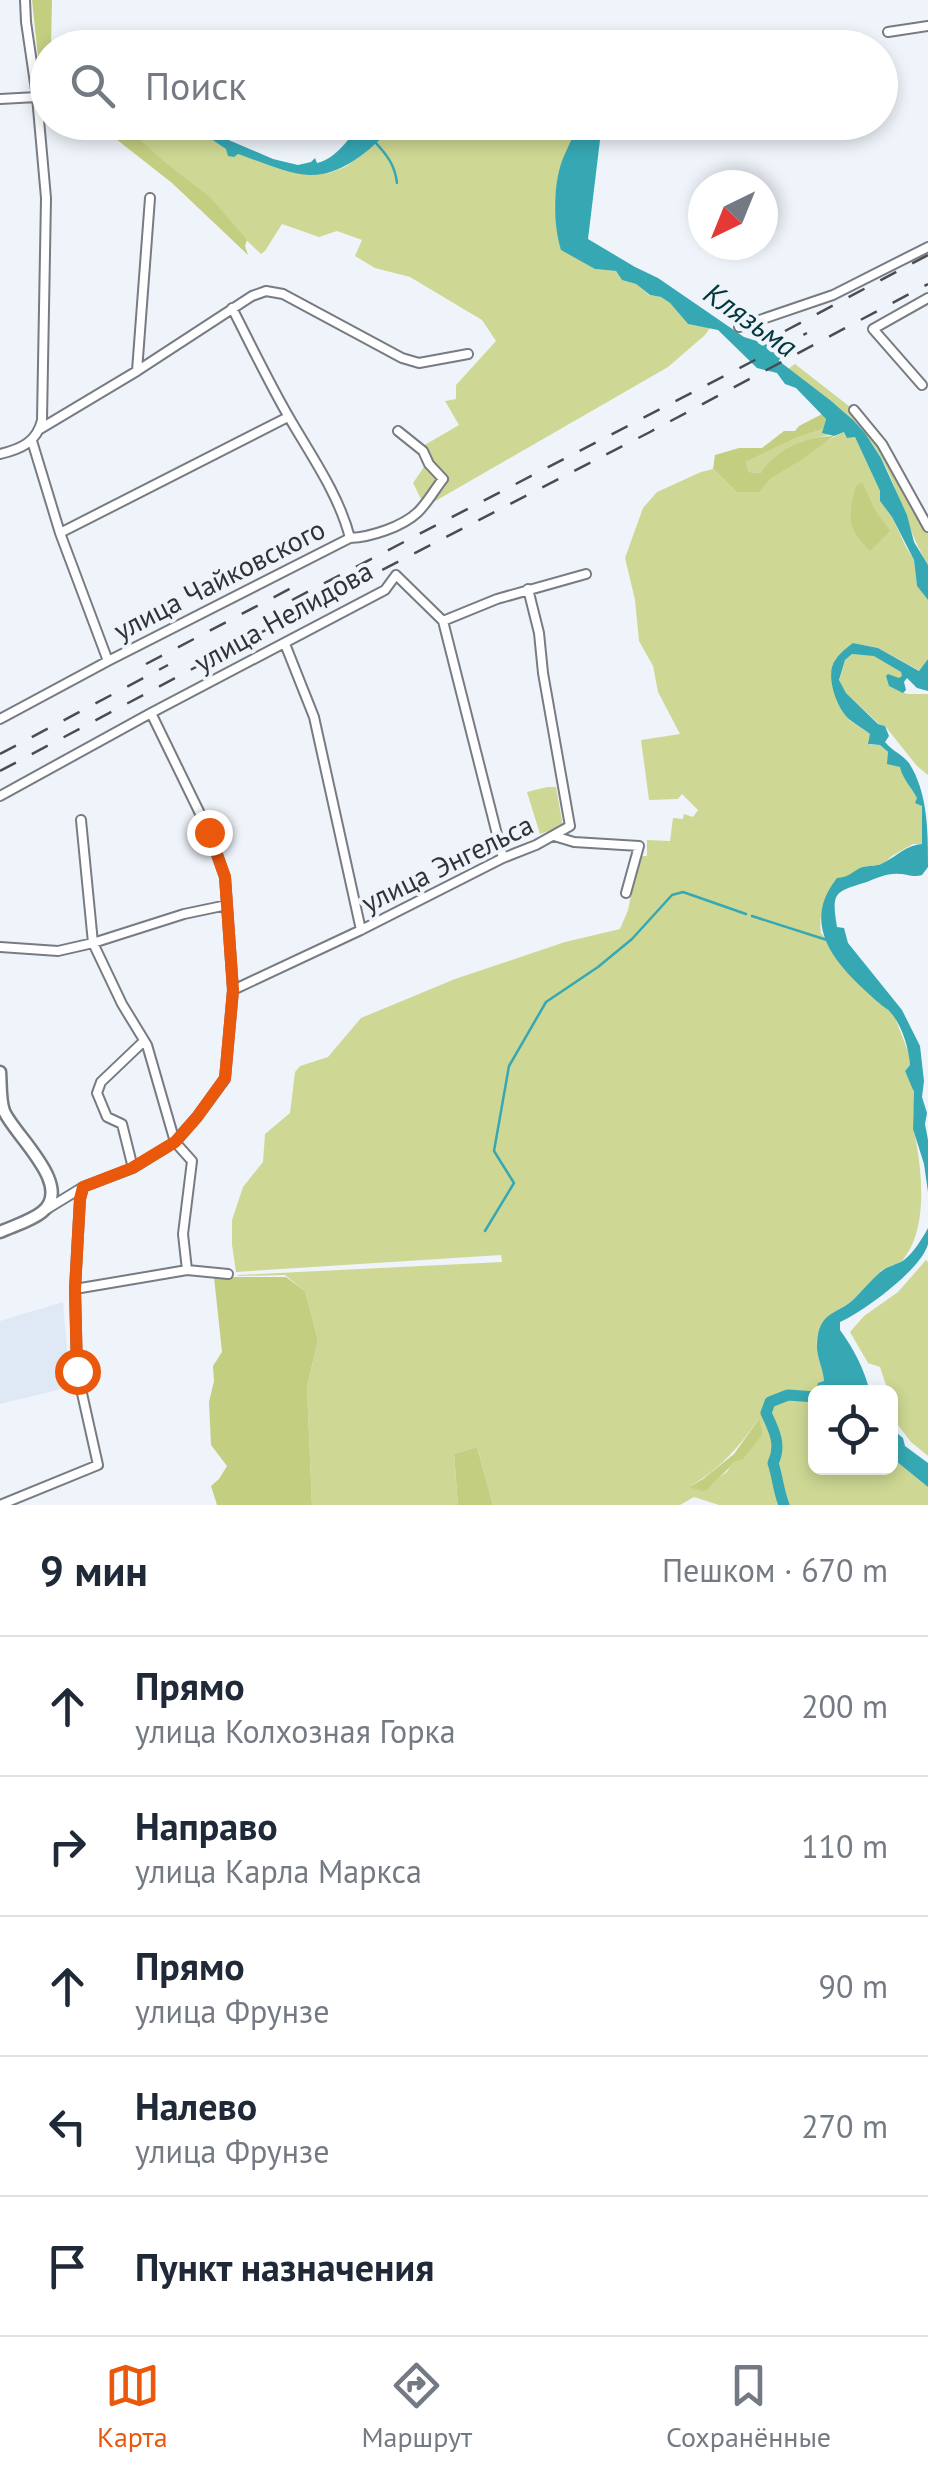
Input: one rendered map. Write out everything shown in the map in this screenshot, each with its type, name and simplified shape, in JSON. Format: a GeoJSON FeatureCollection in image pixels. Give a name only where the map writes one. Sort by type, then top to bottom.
{"type":"FeatureCollection","features":[{"type":"Feature","properties":{"kind":"main road"},"geometry":{"type":"LineString","coordinates":[[0,1072],[3,1110],[42,1165],[52,1189],[43,1212],[0,1232]]}},
{"type":"Feature","properties":{"kind":"street"},"geometry":{"type":"LineString","coordinates":[[24,1],[30,48]]}},
{"type":"Feature","properties":{"kind":"street"},"geometry":{"type":"LineString","coordinates":[[898,30],[928,26]]}},
{"type":"Feature","properties":{"kind":"street"},"geometry":{"type":"LineString","coordinates":[[0,99],[30,97]]}},
{"type":"Feature","properties":{"kind":"street"},"geometry":{"type":"LineString","coordinates":[[40,430],[46,222],[41,140]]}},
{"type":"Feature","properties":{"kind":"street"},"geometry":{"type":"LineString","coordinates":[[137,371],[150,198]]}},
{"type":"Feature","properties":{"kind":"street"},"geometry":{"type":"LineString","coordinates":[[739,327],[833,295],[928,247]]}},
{"type":"Feature","properties":{"kind":"street"},"geometry":{"type":"LineString","coordinates":[[0,454],[32,441],[40,430],[232,308],[266,291],[283,294],[402,358],[419,363],[468,354]]}},
{"type":"Feature","properties":{"kind":"street"},"geometry":{"type":"LineString","coordinates":[[922,385],[873,328],[928,298]]}},
{"type":"Feature","properties":{"kind":"street"},"geometry":{"type":"LineString","coordinates":[[232,308],[288,417],[318,464],[350,538]]}},
{"type":"Feature","properties":{"kind":"street"},"geometry":{"type":"LineString","coordinates":[[854,410],[882,444],[928,526]]}},
{"type":"Feature","properties":{"kind":"street"},"geometry":{"type":"LineString","coordinates":[[60,533],[288,417]]}},
{"type":"Feature","properties":{"kind":"street","name":"улица Чайковского"},"geometry":{"type":"LineString","coordinates":[[0,718],[350,538],[363,538],[408,520],[444,479],[428,464],[423,451],[398,431]]}},
{"type":"Feature","properties":{"kind":"street"},"geometry":{"type":"LineString","coordinates":[[32,441],[60,533],[108,660]]}},
{"type":"Feature","properties":{"kind":"street"},"geometry":{"type":"LineString","coordinates":[[504,858],[443,621],[528,589],[586,574]]}},
{"type":"Feature","properties":{"kind":"street","name":"улица Нелидова"},"geometry":{"type":"LineString","coordinates":[[0,796],[384,590],[396,575],[443,621]]}},
{"type":"Feature","properties":{"kind":"street","name":"улица Энгельса"},"geometry":{"type":"LineString","coordinates":[[233,990],[570,826],[528,589]]}},
{"type":"Feature","properties":{"kind":"street"},"geometry":{"type":"LineString","coordinates":[[286,644],[314,717],[361,930]]}},
{"type":"Feature","properties":{"kind":"street"},"geometry":{"type":"LineString","coordinates":[[43,1212],[83,1187],[132,1168],[175,1142],[225,1078],[233,990],[225,877],[209,832],[151,713]]}},
{"type":"Feature","properties":{"kind":"street"},"geometry":{"type":"LineString","coordinates":[[82,820],[93,943],[144,1041],[175,1142],[192,1161],[183,1234],[187,1270]]}},
{"type":"Feature","properties":{"kind":"street"},"geometry":{"type":"LineString","coordinates":[[554,836],[574,842],[639,846],[626,893]]}},
{"type":"Feature","properties":{"kind":"street"},"geometry":{"type":"LineString","coordinates":[[0,947],[58,950],[227,904]]}},
{"type":"Feature","properties":{"kind":"street"},"geometry":{"type":"LineString","coordinates":[[132,1168],[122,1124],[107,1118],[98,1093],[101,1082],[144,1041]]}},
{"type":"Feature","properties":{"kind":"street"},"geometry":{"type":"LineString","coordinates":[[0,1505],[23,1501],[98,1465],[77,1371],[75,1289],[83,1187]]}},
{"type":"Feature","properties":{"kind":"street"},"geometry":{"type":"LineString","coordinates":[[75,1289],[187,1270],[228,1274]]}},
{"type":"Feature","properties":{"kind":"shaded area"},"geometry":{"type":"Polygon","coordinates":[[[63,1302],[70,1387],[0,1404],[0,1321],[63,1302]]]}},
{"type":"Feature","properties":{"kind":"green space"},"geometry":{"type":"Polygon","coordinates":[[[32,0],[52,0],[51,30],[35,30],[32,0]]]}},
{"type":"Feature","properties":{"kind":"green space"},"geometry":{"type":"Polygon","coordinates":[[[117,140],[140,140],[210,197],[247,240],[248,255],[172,183],[117,140]]]}},
{"type":"Feature","properties":{"kind":"green space"},"geometry":{"type":"Polygon","coordinates":[[[140,140],[213,140],[238,154],[329,173],[345,167],[380,140],[572,140],[555,201],[555,214],[563,230],[595,269],[616,271],[622,280],[670,303],[688,324],[710,328],[668,367],[425,507],[413,483],[428,461],[423,446],[459,425],[445,401],[456,399],[456,385],[496,341],[482,320],[410,277],[375,268],[355,256],[362,240],[337,231],[319,237],[282,224],[261,254],[140,140]]]}},
{"type":"Feature","properties":{"kind":"green space"},"geometry":{"type":"Polygon","coordinates":[[[795,364],[854,410],[882,444],[928,530],[928,565],[887,469],[871,442],[839,408],[788,369],[795,364]]]}},
{"type":"Feature","properties":{"kind":"green space"},"geometry":{"type":"Polygon","coordinates":[[[822,414],[826,419],[823,429],[746,462],[749,472],[761,473],[775,457],[793,446],[834,436],[771,478],[759,492],[737,492],[713,469],[715,455],[739,448],[762,448],[784,431],[795,431],[822,414]]]}},
{"type":"Feature","properties":{"kind":"green space"},"geometry":{"type":"Polygon","coordinates":[[[823,429],[823,433],[830,435],[791,447],[774,458],[762,473],[749,472],[746,462],[823,429]]]}},
{"type":"Feature","properties":{"kind":"green space"},"geometry":{"type":"Polygon","coordinates":[[[844,432],[855,437],[880,491],[880,501],[914,560],[917,586],[928,600],[928,659],[920,671],[878,648],[853,643],[832,666],[849,720],[870,734],[870,745],[880,745],[892,757],[918,796],[923,813],[922,844],[913,844],[883,864],[863,867],[833,883],[820,926],[821,933],[879,1003],[894,1015],[909,1054],[910,1065],[905,1071],[914,1093],[920,1218],[902,1261],[881,1271],[824,1323],[817,1349],[824,1381],[808,1385],[808,1394],[798,1395],[808,1399],[808,1475],[898,1475],[898,1463],[928,1487],[928,1505],[719,1505],[694,1497],[680,1505],[493,1505],[477,1447],[454,1454],[458,1505],[312,1505],[307,1387],[318,1340],[305,1291],[285,1275],[238,1275],[502,1262],[501,1255],[236,1272],[232,1220],[243,1187],[263,1162],[265,1134],[290,1113],[295,1072],[300,1066],[328,1057],[361,1018],[455,979],[565,942],[620,929],[639,856],[647,856],[647,840],[670,841],[673,818],[683,819],[684,814],[693,817],[698,810],[682,794],[678,799],[649,800],[641,740],[680,734],[658,692],[653,666],[639,641],[625,558],[643,508],[657,492],[701,472],[713,469],[737,492],[789,467],[837,435],[844,432]],[[758,1420],[728,1457],[690,1486],[713,1481],[727,1472],[733,1461],[763,1434],[758,1420]]]}},
{"type":"Feature","properties":{"kind":"green space"},"geometry":{"type":"Polygon","coordinates":[[[862,482],[890,531],[870,551],[851,521],[856,486],[862,482]]]}},
{"type":"Feature","properties":{"kind":"green space"},"geometry":{"type":"Polygon","coordinates":[[[852,654],[874,655],[901,672],[903,676],[889,686],[907,694],[928,694],[928,775],[885,726],[846,693],[839,681],[845,660],[852,654]]]}},
{"type":"Feature","properties":{"kind":"green space"},"geometry":{"type":"Polygon","coordinates":[[[556,787],[563,826],[540,834],[527,792],[556,787]]]}},
{"type":"Feature","properties":{"kind":"green space"},"geometry":{"type":"Polygon","coordinates":[[[926,1260],[928,1456],[898,1425],[898,1385],[886,1385],[880,1367],[868,1363],[850,1332],[864,1316],[898,1292],[926,1260]]]}},
{"type":"Feature","properties":{"kind":"green space"},"geometry":{"type":"Polygon","coordinates":[[[214,1277],[286,1277],[305,1291],[318,1340],[307,1387],[312,1505],[217,1505],[211,1486],[227,1466],[211,1445],[209,1402],[213,1366],[222,1352],[214,1277]]]}},
{"type":"Feature","properties":{"kind":"green space"},"geometry":{"type":"Polygon","coordinates":[[[759,1419],[763,1434],[743,1459],[733,1462],[708,1490],[689,1487],[734,1454],[759,1419]]]}},
{"type":"Feature","properties":{"kind":"green space"},"geometry":{"type":"Polygon","coordinates":[[[477,1447],[493,1505],[458,1505],[454,1454],[477,1447]]]}},
{"type":"Feature","properties":{"kind":"water"},"geometry":{"type":"Polygon","coordinates":[[[212,140],[229,140],[298,165],[331,157],[348,140],[379,140],[335,171],[309,175],[238,154],[228,156],[226,149],[212,140]]]}},
{"type":"Feature","properties":{"kind":"water"},"geometry":{"type":"Polygon","coordinates":[[[571,140],[600,140],[588,239],[658,278],[744,337],[770,345],[785,357],[779,361],[865,433],[881,458],[907,515],[914,542],[928,565],[928,600],[917,586],[914,560],[880,501],[880,491],[855,437],[847,438],[844,432],[834,436],[822,433],[826,419],[796,388],[785,384],[777,373],[757,368],[718,330],[688,324],[661,297],[622,280],[616,271],[595,269],[561,250],[555,217],[562,161],[571,140]]]}},
{"type":"Feature","properties":{"kind":"water"},"geometry":{"type":"Polygon","coordinates":[[[853,643],[878,648],[919,671],[928,659],[928,691],[917,688],[907,678],[903,693],[889,686],[886,676],[899,678],[901,672],[874,656],[852,654],[845,660],[839,680],[846,693],[885,726],[889,736],[885,742],[906,760],[920,787],[926,813],[928,867],[922,875],[891,874],[848,888],[838,895],[835,906],[837,927],[844,928],[848,943],[902,1010],[920,1046],[922,1097],[927,1113],[928,1192],[913,1129],[914,1092],[905,1071],[910,1065],[902,1031],[890,1012],[838,962],[823,931],[821,914],[837,878],[882,864],[907,848],[922,844],[922,806],[915,803],[917,798],[900,767],[887,764],[888,752],[880,745],[868,744],[870,734],[846,716],[835,696],[832,667],[853,643]]]}},
{"type":"Feature","properties":{"kind":"water"},"geometry":{"type":"Polygon","coordinates":[[[928,1228],[928,1244],[904,1277],[840,1322],[840,1330],[868,1385],[818,1385],[824,1381],[817,1343],[821,1324],[918,1245],[928,1228]]]}},
{"type":"Feature","properties":{"kind":"water"},"geometry":{"type":"Polygon","coordinates":[[[898,1434],[905,1446],[928,1463],[928,1487],[898,1463],[898,1434]]]}},
{"type":"Feature","properties":{"kind":"waterway"},"geometry":{"type":"LineString","coordinates":[[375,142],[390,161],[397,183]]}},
{"type":"Feature","properties":{"kind":"waterway"},"geometry":{"type":"LineString","coordinates":[[485,1231],[514,1183],[494,1151],[509,1066],[546,1002],[632,939],[672,895],[683,892],[746,914]]}},
{"type":"Feature","properties":{"kind":"waterway"},"geometry":{"type":"LineString","coordinates":[[752,916],[827,940]]}},
{"type":"Feature","properties":{"kind":"waterway"},"geometry":{"type":"LineString","coordinates":[[784,1505],[773,1463],[776,1438],[766,1413],[770,1402],[788,1395],[808,1396]]}},
{"type":"Feature","properties":{"kind":"railway"},"geometry":{"type":"LineString","coordinates":[[785,331],[928,255]]}},
{"type":"Feature","properties":{"kind":"railway"},"geometry":{"type":"LineString","coordinates":[[0,771],[928,284]]}},
{"type":"Feature","properties":{"kind":"railway"},"geometry":{"type":"LineString","coordinates":[[292,600],[807,333]]}},
{"type":"Feature","properties":{"kind":"railway"},"geometry":{"type":"LineString","coordinates":[[146,664],[301,583]]}},
{"type":"Feature","properties":{"kind":"railway"},"geometry":{"type":"LineString","coordinates":[[0,754],[168,665]]}},
{"type":"Feature","properties":{"kind":"route"},"geometry":{"type":"LineString","coordinates":[[77,1371],[75,1289],[83,1187],[132,1168],[175,1142],[225,1078],[233,990],[225,877],[209,832]]}},
{"type":"Feature","properties":{"kind":"water label","name":"Клязьма"},"geometry":{"type":"Point","coordinates":[751,319]}}]}
